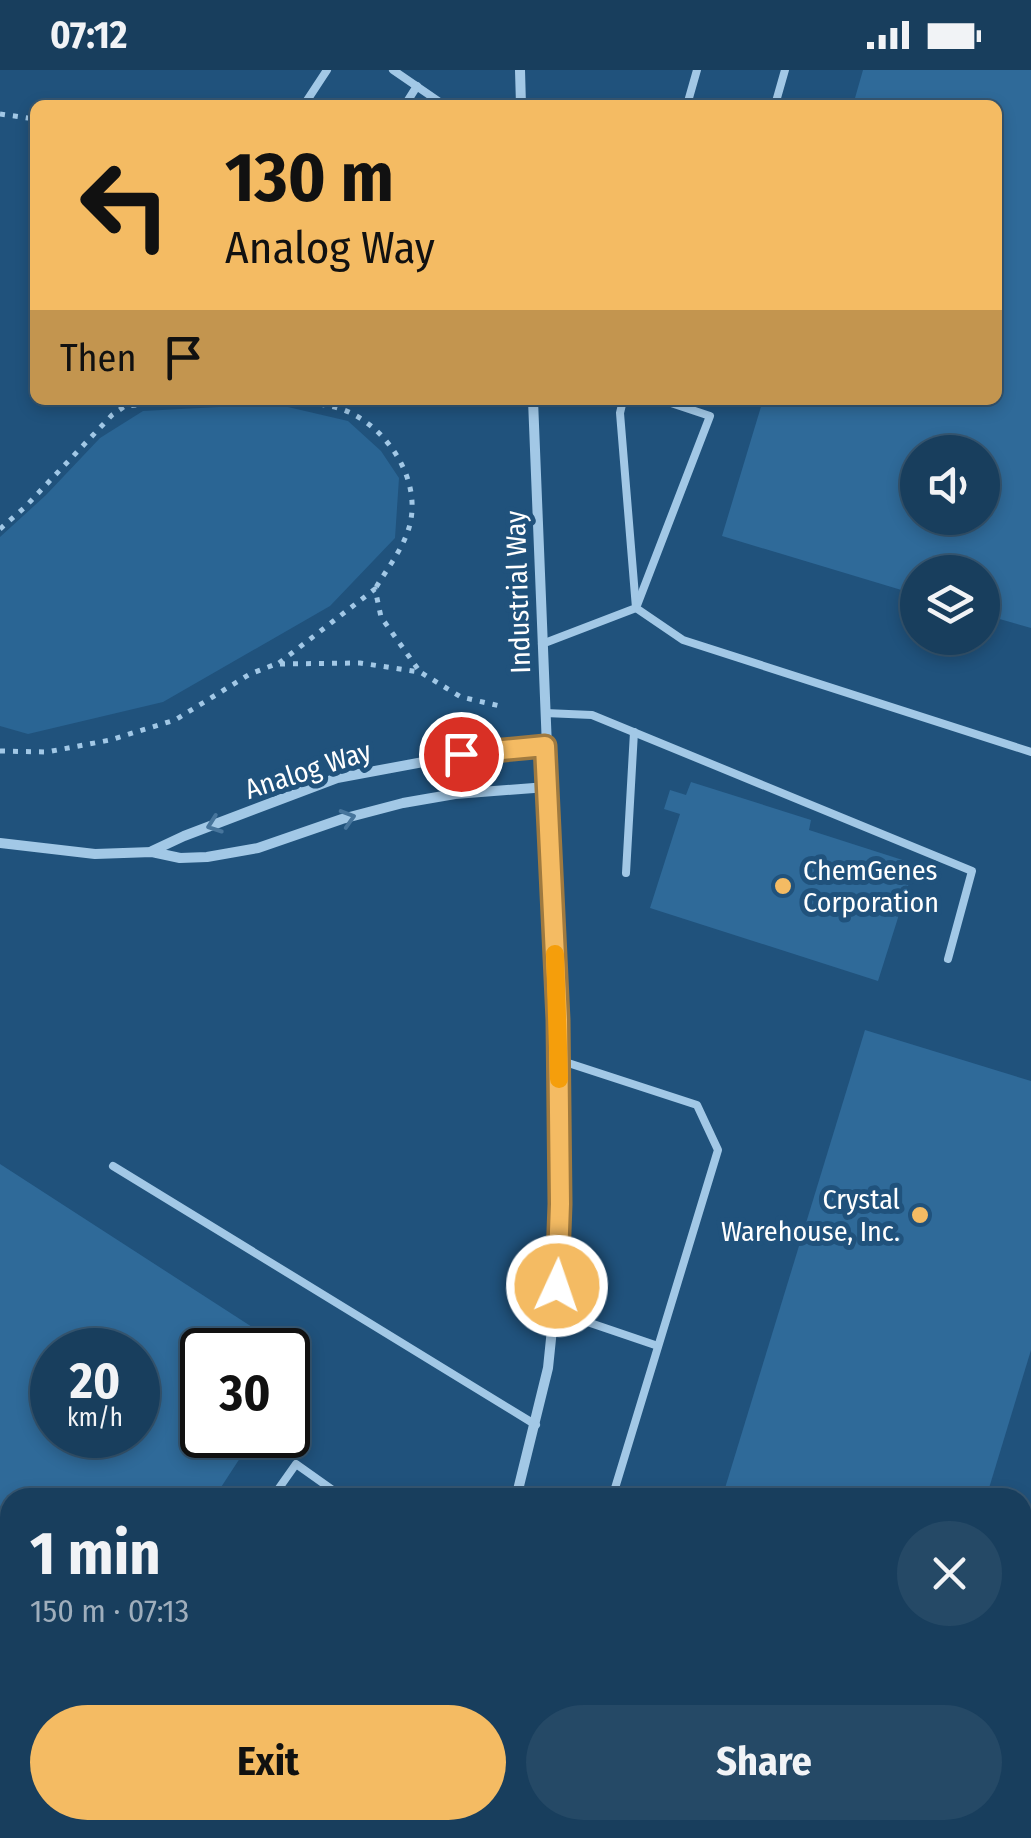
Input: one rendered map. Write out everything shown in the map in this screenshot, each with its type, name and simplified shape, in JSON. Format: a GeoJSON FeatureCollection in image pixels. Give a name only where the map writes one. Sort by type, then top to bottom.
{"type":"FeatureCollection","features":[{"type":"Feature","properties":{"kind":"street"},"geometry":{"type":"LineString","coordinates":[[520,70],[521,100]]}},
{"type":"Feature","properties":{"kind":"street","name":"Industrial Way"},"geometry":{"type":"LineString","coordinates":[[519,1488],[548,1368],[560,1204],[559,1060],[533,405]]}},
{"type":"Feature","properties":{"kind":"street","name":"Analog Way"},"geometry":{"type":"LineString","coordinates":[[152,852],[184,836],[338,778],[461,754],[545,746]]}},
{"type":"Feature","properties":{"kind":"street","name":"Analog Way"},"geometry":{"type":"LineString","coordinates":[[0,843],[94,854],[152,852],[180,858],[207,857],[258,848],[403,802],[547,787]]}},
{"type":"Feature","properties":{"kind":"lane"},"geometry":{"type":"LineString","coordinates":[[307,100],[327,70]]}},
{"type":"Feature","properties":{"kind":"lane"},"geometry":{"type":"LineString","coordinates":[[393,70],[437,100]]}},
{"type":"Feature","properties":{"kind":"lane"},"geometry":{"type":"LineString","coordinates":[[688,100],[697,70]]}},
{"type":"Feature","properties":{"kind":"lane"},"geometry":{"type":"LineString","coordinates":[[776,100],[785,70]]}},
{"type":"Feature","properties":{"kind":"lane"},"geometry":{"type":"LineString","coordinates":[[408,100],[416,86]]}},
{"type":"Feature","properties":{"kind":"lane"},"geometry":{"type":"LineString","coordinates":[[622,405],[636,608]]}},
{"type":"Feature","properties":{"kind":"lane"},"geometry":{"type":"LineString","coordinates":[[542,644],[636,608],[710,416],[677,405]]}},
{"type":"Feature","properties":{"kind":"lane"},"geometry":{"type":"LineString","coordinates":[[636,608],[683,640],[1031,752]]}},
{"type":"Feature","properties":{"kind":"lane"},"geometry":{"type":"LineString","coordinates":[[546,713],[592,715],[972,871],[948,958]]}},
{"type":"Feature","properties":{"kind":"lane"},"geometry":{"type":"LineString","coordinates":[[626,874],[634,732]]}},
{"type":"Feature","properties":{"kind":"lane"},"geometry":{"type":"LineString","coordinates":[[559,1060],[697,1105],[718,1150],[615,1488]]}},
{"type":"Feature","properties":{"kind":"lane"},"geometry":{"type":"LineString","coordinates":[[113,1166],[536,1425]]}},
{"type":"Feature","properties":{"kind":"lane"},"geometry":{"type":"LineString","coordinates":[[555,1311],[658,1346]]}},
{"type":"Feature","properties":{"kind":"lane"},"geometry":{"type":"LineString","coordinates":[[279,1488],[296,1464],[330,1488]]}},
{"type":"Feature","properties":{"kind":"path"},"geometry":{"type":"LineString","coordinates":[[0,114],[30,118]]}},
{"type":"Feature","properties":{"kind":"path"},"geometry":{"type":"LineString","coordinates":[[0,529],[26,507],[112,415],[125,406],[138,405]]}},
{"type":"Feature","properties":{"kind":"path"},"geometry":{"type":"LineString","coordinates":[[0,751],[47,752],[110,740],[175,720],[250,674],[276,664],[376,589],[400,549],[411,519],[411,486],[399,459],[375,430],[342,409],[321,405]]}},
{"type":"Feature","properties":{"kind":"path"},"geometry":{"type":"LineString","coordinates":[[376,589],[381,617],[420,672]]}},
{"type":"Feature","properties":{"kind":"path"},"geometry":{"type":"LineString","coordinates":[[276,664],[360,663],[420,672],[462,696],[500,706]]}},
{"type":"Feature","properties":{"kind":"shaded area"},"geometry":{"type":"Polygon","coordinates":[[[279,405],[348,421],[381,451],[399,478],[395,538],[330,606],[163,702],[28,734],[0,726],[0,537],[100,438],[143,411],[279,405]]]}},
{"type":"Feature","properties":{"kind":"building"},"geometry":{"type":"Polygon","coordinates":[[[863,70],[1031,70],[1031,628],[1000,619],[1000,555],[900,555],[900,590],[722,536],[761,405],[1002,405],[1002,100],[854,100],[863,70]]]}},
{"type":"Feature","properties":{"kind":"building","name":"ChemGenes Corporation"},"geometry":{"type":"Polygon","coordinates":[[[691,782],[811,820],[809,830],[915,864],[878,981],[650,908],[680,814],[664,809],[670,790],[686,795],[691,782]]]}},
{"type":"Feature","properties":{"kind":"building","name":"Crystal Warehouse, Inc."},"geometry":{"type":"Polygon","coordinates":[[[865,1030],[1031,1081],[1031,1350],[989,1488],[725,1488],[865,1030]]]}},
{"type":"Feature","properties":{"kind":"building"},"geometry":{"type":"Polygon","coordinates":[[[0,1164],[254,1328],[180,1328],[180,1458],[240,1458],[221,1488],[0,1488],[0,1164]]]}},
{"type":"Feature","properties":{"kind":"slow traffic"},"geometry":{"type":"LineString","coordinates":[[555,954],[559,1079]]}},
{"type":"Feature","properties":{"kind":"place","name":"ChemGenes Corporation"},"geometry":{"type":"Point","coordinates":[783,886]}},
{"type":"Feature","properties":{"kind":"place","name":"Crystal Warehouse, Inc."},"geometry":{"type":"Point","coordinates":[920,1215]}},
{"type":"Feature","properties":{"kind":"route"},"geometry":{"type":"LineString","coordinates":[[461,754],[545,746],[558,1020],[557,1286]]}}]}
